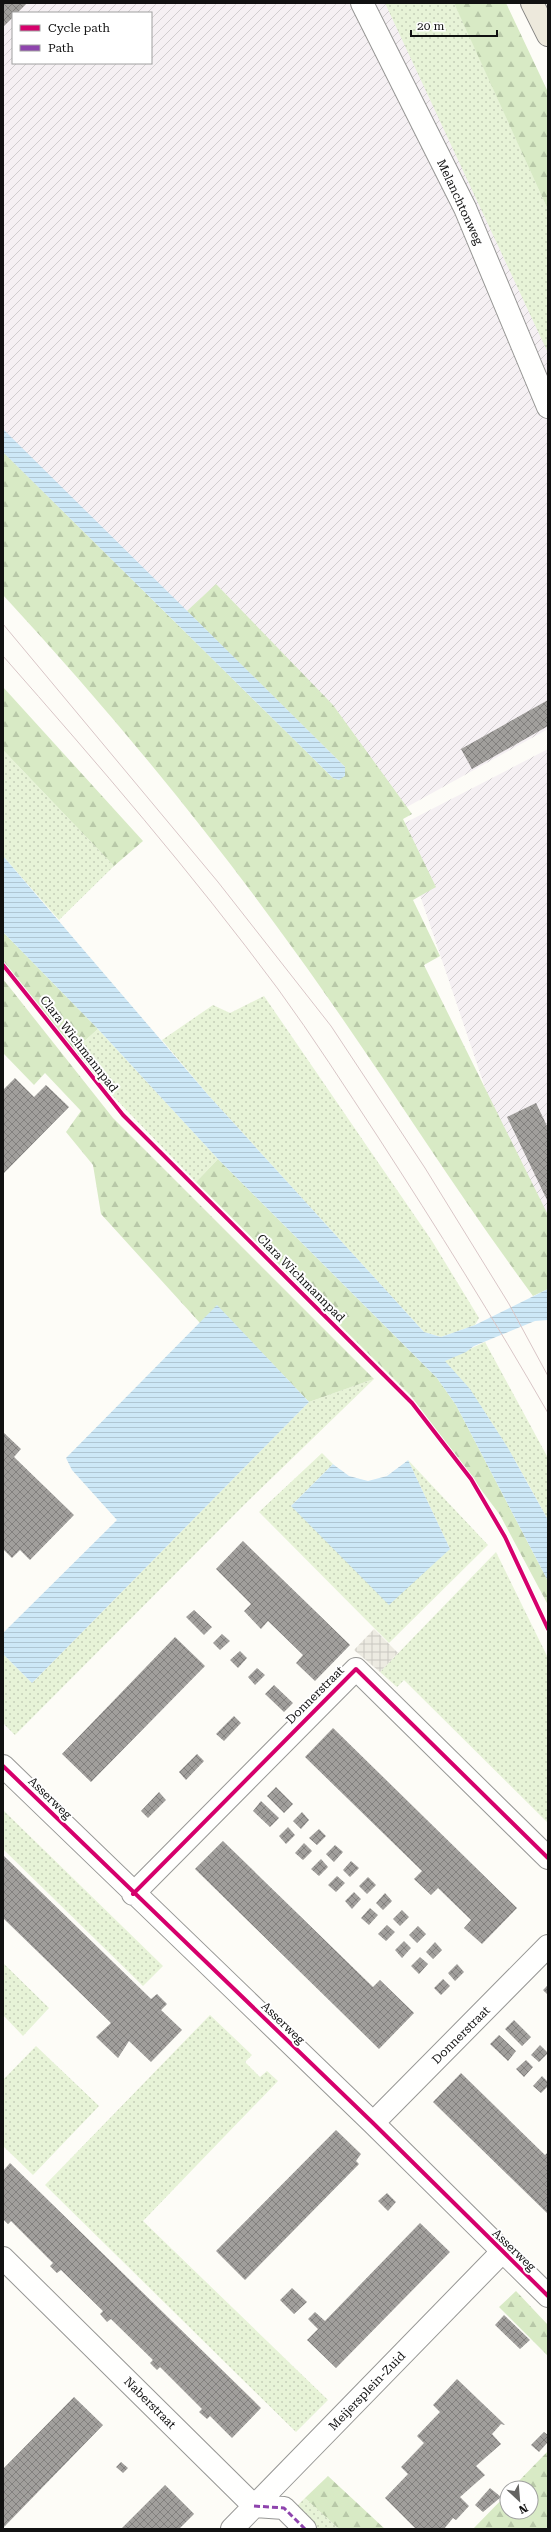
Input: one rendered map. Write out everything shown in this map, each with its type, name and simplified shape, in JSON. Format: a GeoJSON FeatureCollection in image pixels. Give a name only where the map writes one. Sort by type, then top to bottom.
{"type":"FeatureCollection","features":[{"type":"Feature","properties":{"kind":"main road"},"geometry":{"type":"LineString","coordinates":[[532,3],[548,35]]}},
{"type":"Feature","properties":{"kind":"street","name":"Melanchtonweg"},"geometry":{"type":"LineString","coordinates":[[362,3],[465,208],[548,407]]}},
{"type":"Feature","properties":{"kind":"street","name":"Donnerstraat"},"geometry":{"type":"LineString","coordinates":[[133,1894],[356,1669],[548,1858]]}},
{"type":"Feature","properties":{"kind":"street","name":"Asserweg"},"geometry":{"type":"LineString","coordinates":[[3,1766],[133,1894],[373,2123],[548,2296]]}},
{"type":"Feature","properties":{"kind":"street","name":"Donnerstraat"},"geometry":{"type":"LineString","coordinates":[[373,2123],[548,1946]]}},
{"type":"Feature","properties":{"kind":"street","name":"Meijersplein-Zuid"},"geometry":{"type":"LineString","coordinates":[[232,2529],[502,2252]]}},
{"type":"Feature","properties":{"kind":"street","name":"Naberstraat"},"geometry":{"type":"LineString","coordinates":[[3,2258],[254,2506]]}},
{"type":"Feature","properties":{"kind":"street"},"geometry":{"type":"LineString","coordinates":[[254,2506],[284,2508],[305,2529]]}},
{"type":"Feature","properties":{"kind":"shaded area"},"geometry":{"type":"Polygon","coordinates":[[[3,3],[447,3],[548,251],[548,729],[396,813],[3,462],[3,3]]]}},
{"type":"Feature","properties":{"kind":"shaded area"},"geometry":{"type":"Polygon","coordinates":[[[548,749],[548,1221],[500,1132],[397,827],[548,749]]]}},
{"type":"Feature","properties":{"kind":"shaded area"},"geometry":{"type":"Polygon","coordinates":[[[374,1629],[398,1653],[380,1672],[354,1650],[374,1629]]]}},
{"type":"Feature","properties":{"kind":"green space"},"geometry":{"type":"Polygon","coordinates":[[[385,3],[454,3],[461,17],[548,210],[548,353],[385,3]]]}},
{"type":"Feature","properties":{"kind":"green space"},"geometry":{"type":"Polygon","coordinates":[[[454,3],[506,3],[548,92],[548,210],[454,3]]]}},
{"type":"Feature","properties":{"kind":"green space"},"geometry":{"type":"Polygon","coordinates":[[[3,452],[333,778],[339,780],[345,767],[187,611],[216,584],[333,705],[412,814],[403,819],[436,887],[413,900],[440,956],[424,965],[548,1215],[548,1289],[533,1296],[475,1215],[336,1009],[236,871],[123,730],[3,595],[3,452]]]}},
{"type":"Feature","properties":{"kind":"green space"},"geometry":{"type":"Polygon","coordinates":[[[3,687],[143,841],[114,866],[3,750],[3,687]]]}},
{"type":"Feature","properties":{"kind":"green space"},"geometry":{"type":"Polygon","coordinates":[[[3,750],[114,866],[59,920],[3,856],[3,750]]]}},
{"type":"Feature","properties":{"kind":"green space"},"geometry":{"type":"Polygon","coordinates":[[[3,932],[98,1029],[71,1053],[3,970],[3,932]]]}},
{"type":"Feature","properties":{"kind":"green space"},"geometry":{"type":"Polygon","coordinates":[[[3,979],[113,1118],[374,1379],[309,1402],[217,1306],[200,1323],[101,1214],[93,1165],[66,1132],[81,1111],[45,1073],[34,1085],[3,1053],[3,979]]]}},
{"type":"Feature","properties":{"kind":"green space"},"geometry":{"type":"Polygon","coordinates":[[[264,996],[432,1241],[479,1318],[475,1325],[441,1337],[424,1332],[209,1096],[162,1040],[213,1005],[230,1013],[264,996]]]}},
{"type":"Feature","properties":{"kind":"green space"},"geometry":{"type":"Polygon","coordinates":[[[98,1029],[218,1159],[196,1182],[71,1053],[98,1029]]]}},
{"type":"Feature","properties":{"kind":"green space"},"geometry":{"type":"Polygon","coordinates":[[[218,1159],[437,1378],[456,1405],[548,1581],[548,1605],[500,1515],[411,1396],[196,1182],[218,1159]]]}},
{"type":"Feature","properties":{"kind":"green space"},"geometry":{"type":"Polygon","coordinates":[[[485,1342],[548,1458],[548,1520],[513,1457],[488,1417],[460,1379],[444,1361],[485,1342]]]}},
{"type":"Feature","properties":{"kind":"green space"},"geometry":{"type":"Polygon","coordinates":[[[374,1379],[244,1505],[15,1735],[3,1723],[3,1654],[32,1683],[309,1402],[374,1379]]]}},
{"type":"Feature","properties":{"kind":"green space"},"geometry":{"type":"Polygon","coordinates":[[[322,1453],[333,1464],[291,1506],[450,1549],[408,1460],[488,1545],[389,1643],[259,1512],[322,1453]]]}},
{"type":"Feature","properties":{"kind":"green space"},"geometry":{"type":"Polygon","coordinates":[[[496,1552],[548,1658],[548,1823],[404,1680],[397,1687],[380,1672],[496,1552]]]}},
{"type":"Feature","properties":{"kind":"green space"},"geometry":{"type":"Polygon","coordinates":[[[3,1810],[163,1966],[143,1986],[3,1849],[3,1810]]]}},
{"type":"Feature","properties":{"kind":"green space"},"geometry":{"type":"Polygon","coordinates":[[[3,1963],[49,2008],[23,2036],[3,2015],[3,1963]]]}},
{"type":"Feature","properties":{"kind":"green space"},"geometry":{"type":"Polygon","coordinates":[[[210,2015],[252,2055],[245,2062],[260,2077],[267,2071],[278,2081],[143,2221],[328,2400],[296,2432],[45,2185],[210,2015]]]}},
{"type":"Feature","properties":{"kind":"green space"},"geometry":{"type":"Polygon","coordinates":[[[36,2046],[99,2106],[33,2175],[3,2146],[3,2080],[36,2046]]]}},
{"type":"Feature","properties":{"kind":"green space"},"geometry":{"type":"Polygon","coordinates":[[[516,2291],[548,2325],[548,2356],[499,2307],[516,2291]]]}},
{"type":"Feature","properties":{"kind":"green space"},"geometry":{"type":"Polygon","coordinates":[[[548,2451],[548,2529],[473,2529],[499,2502],[499,2520],[539,2520],[539,2480],[520,2480],[548,2451]]]}},
{"type":"Feature","properties":{"kind":"green space"},"geometry":{"type":"Polygon","coordinates":[[[328,2476],[385,2529],[339,2529],[305,2498],[328,2476]]]}},
{"type":"Feature","properties":{"kind":"green space"},"geometry":{"type":"Polygon","coordinates":[[[305,2498],[339,2529],[316,2529],[295,2508],[305,2498]]]}},
{"type":"Feature","properties":{"kind":"water"},"geometry":{"type":"Polygon","coordinates":[[[3,429],[345,767],[345,776],[339,780],[333,778],[3,452],[3,429]]]}},
{"type":"Feature","properties":{"kind":"water"},"geometry":{"type":"Polygon","coordinates":[[[3,856],[209,1096],[424,1332],[441,1337],[475,1325],[548,1289],[548,1320],[535,1321],[474,1346],[466,1352],[445,1361],[470,1389],[508,1448],[548,1520],[548,1581],[456,1405],[437,1378],[218,1159],[98,1029],[3,932],[3,856]]]}},
{"type":"Feature","properties":{"kind":"water"},"geometry":{"type":"Polygon","coordinates":[[[217,1305],[309,1402],[32,1683],[3,1654],[3,1633],[117,1520],[72,1470],[66,1458],[217,1305]]]}},
{"type":"Feature","properties":{"kind":"water"},"geometry":{"type":"Polygon","coordinates":[[[408,1460],[450,1549],[389,1605],[291,1506],[333,1464],[354,1476],[362,1479],[371,1479],[388,1474],[408,1460]]]}},
{"type":"Feature","properties":{"kind":"pier"},"geometry":{"type":"Polygon","coordinates":[[[407,1459],[408,1460],[387,1476],[368,1481],[349,1476],[333,1464],[334,1462],[350,1474],[368,1479],[387,1474],[407,1459]]]}},
{"type":"Feature","properties":{"kind":"building"},"geometry":{"type":"Polygon","coordinates":[[[3,3],[27,3],[18,12],[12,12],[12,18],[3,27],[3,3]]]}},
{"type":"Feature","properties":{"kind":"building"},"geometry":{"type":"Polygon","coordinates":[[[548,700],[548,726],[472,769],[461,749],[548,700]]]}},
{"type":"Feature","properties":{"kind":"building"},"geometry":{"type":"Polygon","coordinates":[[[15,1078],[34,1097],[46,1085],[69,1107],[3,1174],[3,1090],[15,1078]]]}},
{"type":"Feature","properties":{"kind":"building"},"geometry":{"type":"Polygon","coordinates":[[[536,1103],[548,1128],[548,1202],[507,1117],[536,1103]]]}},
{"type":"Feature","properties":{"kind":"building"},"geometry":{"type":"Polygon","coordinates":[[[3,1432],[21,1449],[14,1457],[74,1515],[30,1560],[20,1550],[12,1558],[3,1549],[3,1432]]]}},
{"type":"Feature","properties":{"kind":"building"},"geometry":{"type":"Polygon","coordinates":[[[243,1541],[350,1645],[315,1681],[296,1663],[303,1655],[268,1621],[261,1629],[244,1611],[251,1604],[216,1569],[243,1541]]]}},
{"type":"Feature","properties":{"kind":"building"},"geometry":{"type":"Polygon","coordinates":[[[194,1610],[212,1627],[204,1635],[186,1617],[194,1610]]]}},
{"type":"Feature","properties":{"kind":"building"},"geometry":{"type":"Polygon","coordinates":[[[222,1634],[230,1641],[220,1650],[213,1643],[222,1634]]]}},
{"type":"Feature","properties":{"kind":"building"},"geometry":{"type":"Polygon","coordinates":[[[175,1637],[205,1666],[91,1782],[62,1754],[175,1637]]]}},
{"type":"Feature","properties":{"kind":"building"},"geometry":{"type":"Polygon","coordinates":[[[240,1651],[247,1658],[238,1668],[230,1660],[240,1651]]]}},
{"type":"Feature","properties":{"kind":"building"},"geometry":{"type":"Polygon","coordinates":[[[257,1668],[265,1675],[255,1685],[248,1677],[257,1668]]]}},
{"type":"Feature","properties":{"kind":"building"},"geometry":{"type":"Polygon","coordinates":[[[274,1685],[293,1703],[284,1712],[265,1694],[274,1685]]]}},
{"type":"Feature","properties":{"kind":"building"},"geometry":{"type":"Polygon","coordinates":[[[234,1716],[241,1723],[224,1741],[216,1734],[234,1716]]]}},
{"type":"Feature","properties":{"kind":"building"},"geometry":{"type":"Polygon","coordinates":[[[333,1728],[517,1908],[482,1944],[464,1928],[471,1920],[438,1888],[431,1895],[414,1879],[422,1871],[305,1757],[333,1728]]]}},
{"type":"Feature","properties":{"kind":"building"},"geometry":{"type":"Polygon","coordinates":[[[197,1754],[204,1761],[186,1780],[179,1772],[197,1754]]]}},
{"type":"Feature","properties":{"kind":"building"},"geometry":{"type":"Polygon","coordinates":[[[276,1787],[293,1804],[284,1813],[267,1796],[276,1787]]]}},
{"type":"Feature","properties":{"kind":"building"},"geometry":{"type":"Polygon","coordinates":[[[159,1792],[166,1800],[148,1818],[141,1811],[159,1792]]]}},
{"type":"Feature","properties":{"kind":"building"},"geometry":{"type":"Polygon","coordinates":[[[261,1801],[279,1818],[270,1827],[253,1811],[261,1801]]]}},
{"type":"Feature","properties":{"kind":"building"},"geometry":{"type":"Polygon","coordinates":[[[302,1812],[309,1820],[301,1829],[293,1821],[302,1812]]]}},
{"type":"Feature","properties":{"kind":"building"},"geometry":{"type":"Polygon","coordinates":[[[288,1827],[295,1835],[286,1844],[279,1836],[288,1827]]]}},
{"type":"Feature","properties":{"kind":"building"},"geometry":{"type":"Polygon","coordinates":[[[319,1829],[326,1836],[317,1845],[309,1838],[319,1829]]]}},
{"type":"Feature","properties":{"kind":"building"},"geometry":{"type":"Polygon","coordinates":[[[223,1841],[373,1987],[380,1980],[414,2013],[379,2049],[195,1869],[223,1841]]]}},
{"type":"Feature","properties":{"kind":"building"},"geometry":{"type":"Polygon","coordinates":[[[304,1843],[312,1851],[303,1860],[295,1853],[304,1843]]]}},
{"type":"Feature","properties":{"kind":"building"},"geometry":{"type":"Polygon","coordinates":[[[335,1845],[343,1852],[334,1862],[326,1854],[335,1845]]]}},
{"type":"Feature","properties":{"kind":"building"},"geometry":{"type":"Polygon","coordinates":[[[3,1855],[151,1999],[157,1994],[167,2004],[161,2010],[182,2030],[151,2062],[129,2041],[118,2058],[96,2037],[111,2023],[3,1918],[3,1855]]]}},
{"type":"Feature","properties":{"kind":"building"},"geometry":{"type":"Polygon","coordinates":[[[321,1859],[328,1867],[319,1876],[311,1869],[321,1859]]]}},
{"type":"Feature","properties":{"kind":"building"},"geometry":{"type":"Polygon","coordinates":[[[351,1861],[359,1868],[350,1877],[343,1870],[351,1861]]]}},
{"type":"Feature","properties":{"kind":"building"},"geometry":{"type":"Polygon","coordinates":[[[337,1876],[345,1883],[336,1892],[328,1885],[337,1876]]]}},
{"type":"Feature","properties":{"kind":"building"},"geometry":{"type":"Polygon","coordinates":[[[368,1877],[376,1885],[367,1894],[359,1886],[368,1877]]]}},
{"type":"Feature","properties":{"kind":"building"},"geometry":{"type":"Polygon","coordinates":[[[354,1892],[361,1899],[352,1909],[345,1901],[354,1892]]]}},
{"type":"Feature","properties":{"kind":"building"},"geometry":{"type":"Polygon","coordinates":[[[385,1893],[392,1901],[383,1910],[376,1903],[385,1893]]]}},
{"type":"Feature","properties":{"kind":"building"},"geometry":{"type":"Polygon","coordinates":[[[370,1908],[378,1915],[369,1925],[361,1918],[370,1908]]]}},
{"type":"Feature","properties":{"kind":"building"},"geometry":{"type":"Polygon","coordinates":[[[402,1910],[409,1917],[400,1926],[393,1919],[402,1910]]]}},
{"type":"Feature","properties":{"kind":"building"},"geometry":{"type":"Polygon","coordinates":[[[387,1925],[395,1932],[386,1941],[378,1934],[387,1925]]]}},
{"type":"Feature","properties":{"kind":"building"},"geometry":{"type":"Polygon","coordinates":[[[418,1926],[426,1934],[417,1943],[409,1935],[418,1926]]]}},
{"type":"Feature","properties":{"kind":"building"},"geometry":{"type":"Polygon","coordinates":[[[404,1941],[411,1948],[402,1958],[395,1950],[404,1941]]]}},
{"type":"Feature","properties":{"kind":"building"},"geometry":{"type":"Polygon","coordinates":[[[435,1942],[442,1950],[433,1959],[426,1952],[435,1942]]]}},
{"type":"Feature","properties":{"kind":"building"},"geometry":{"type":"Polygon","coordinates":[[[420,1957],[428,1964],[419,1974],[411,1966],[420,1957]]]}},
{"type":"Feature","properties":{"kind":"building"},"geometry":{"type":"Polygon","coordinates":[[[457,1964],[464,1972],[455,1981],[448,1973],[457,1964]]]}},
{"type":"Feature","properties":{"kind":"building"},"geometry":{"type":"Polygon","coordinates":[[[443,1979],[450,1986],[441,1995],[434,1988],[443,1979]]]}},
{"type":"Feature","properties":{"kind":"building"},"geometry":{"type":"Polygon","coordinates":[[[548,1985],[548,1995],[543,1990],[548,1985]]]}},
{"type":"Feature","properties":{"kind":"building"},"geometry":{"type":"Polygon","coordinates":[[[514,2020],[531,2037],[522,2046],[505,2029],[514,2020]]]}},
{"type":"Feature","properties":{"kind":"building"},"geometry":{"type":"Polygon","coordinates":[[[499,2035],[516,2051],[508,2061],[490,2044],[499,2035]]]}},
{"type":"Feature","properties":{"kind":"building"},"geometry":{"type":"Polygon","coordinates":[[[540,2045],[548,2053],[539,2062],[531,2055],[540,2045]]]}},
{"type":"Feature","properties":{"kind":"building"},"geometry":{"type":"Polygon","coordinates":[[[526,2060],[533,2067],[524,2077],[516,2069],[526,2060]]]}},
{"type":"Feature","properties":{"kind":"building"},"geometry":{"type":"Polygon","coordinates":[[[461,2073],[545,2155],[548,2152],[548,2214],[433,2102],[461,2073]]]}},
{"type":"Feature","properties":{"kind":"building"},"geometry":{"type":"Polygon","coordinates":[[[542,2076],[548,2082],[548,2086],[541,2093],[533,2086],[542,2076]]]}},
{"type":"Feature","properties":{"kind":"building"},"geometry":{"type":"Polygon","coordinates":[[[336,2130],[361,2154],[356,2161],[359,2164],[245,2280],[216,2251],[336,2130]]]}},
{"type":"Feature","properties":{"kind":"building"},"geometry":{"type":"Polygon","coordinates":[[[10,2163],[261,2408],[232,2438],[210,2416],[207,2419],[199,2412],[202,2409],[160,2367],[157,2370],[150,2363],[153,2360],[111,2319],[107,2322],[100,2314],[103,2311],[61,2270],[57,2273],[50,2266],[53,2263],[11,2221],[8,2224],[3,2219],[3,2171],[10,2163]]]}},
{"type":"Feature","properties":{"kind":"building"},"geometry":{"type":"Polygon","coordinates":[[[387,2193],[396,2202],[388,2211],[378,2201],[387,2193]]]}},
{"type":"Feature","properties":{"kind":"building"},"geometry":{"type":"Polygon","coordinates":[[[420,2223],[450,2252],[336,2368],[307,2340],[318,2329],[308,2319],[315,2312],[325,2321],[420,2223]]]}},
{"type":"Feature","properties":{"kind":"building"},"geometry":{"type":"Polygon","coordinates":[[[292,2288],[307,2302],[294,2314],[280,2300],[292,2288]]]}},
{"type":"Feature","properties":{"kind":"building"},"geometry":{"type":"Polygon","coordinates":[[[504,2315],[530,2340],[520,2349],[495,2325],[504,2315]]]}},
{"type":"Feature","properties":{"kind":"building"},"geometry":{"type":"Polygon","coordinates":[[[457,2379],[505,2425],[501,2424],[492,2434],[501,2444],[476,2466],[485,2475],[460,2497],[469,2506],[456,2520],[453,2518],[444,2529],[416,2529],[385,2498],[408,2474],[401,2467],[424,2443],[417,2436],[440,2412],[433,2405],[457,2379]]]}},
{"type":"Feature","properties":{"kind":"building"},"geometry":{"type":"Polygon","coordinates":[[[74,2397],[103,2425],[3,2528],[3,2469],[74,2397]]]}},
{"type":"Feature","properties":{"kind":"building"},"geometry":{"type":"Polygon","coordinates":[[[544,2432],[548,2435],[548,2442],[539,2452],[531,2445],[544,2432]]]}},
{"type":"Feature","properties":{"kind":"building"},"geometry":{"type":"Polygon","coordinates":[[[121,2462],[128,2468],[123,2473],[116,2467],[121,2462]]]}},
{"type":"Feature","properties":{"kind":"building"},"geometry":{"type":"Polygon","coordinates":[[[165,2485],[194,2514],[179,2529],[121,2529],[165,2485]]]}},
{"type":"Feature","properties":{"kind":"building"},"geometry":{"type":"Polygon","coordinates":[[[490,2488],[499,2495],[499,2499],[483,2512],[475,2505],[490,2488]]]}},
{"type":"Feature","properties":{"kind":"tram line"},"geometry":{"type":"LineString","coordinates":[[3,624],[218,882],[331,1026],[425,1168],[509,1304],[548,1376]]}},
{"type":"Feature","properties":{"kind":"tram line"},"geometry":{"type":"LineString","coordinates":[[3,656],[74,737],[178,861],[212,903],[304,1025],[422,1205],[486,1308],[548,1413]]}},
{"type":"Feature","properties":{"kind":"marked path"},"geometry":{"type":"LineString","coordinates":[[254,2506],[284,2508],[305,2529]]}},
{"type":"Feature","properties":{"kind":"cycle path","name":"Clara Wichmannpad"},"geometry":{"type":"LineString","coordinates":[[3,965],[123,1115],[412,1403],[471,1479],[505,1537],[548,1629]]}},
{"type":"Feature","properties":{"kind":"cycle path"},"geometry":{"type":"LineString","coordinates":[[133,1894],[356,1669],[548,1858]]}},
{"type":"Feature","properties":{"kind":"cycle path"},"geometry":{"type":"LineString","coordinates":[[3,1766],[373,2123],[548,2296]]}}]}
